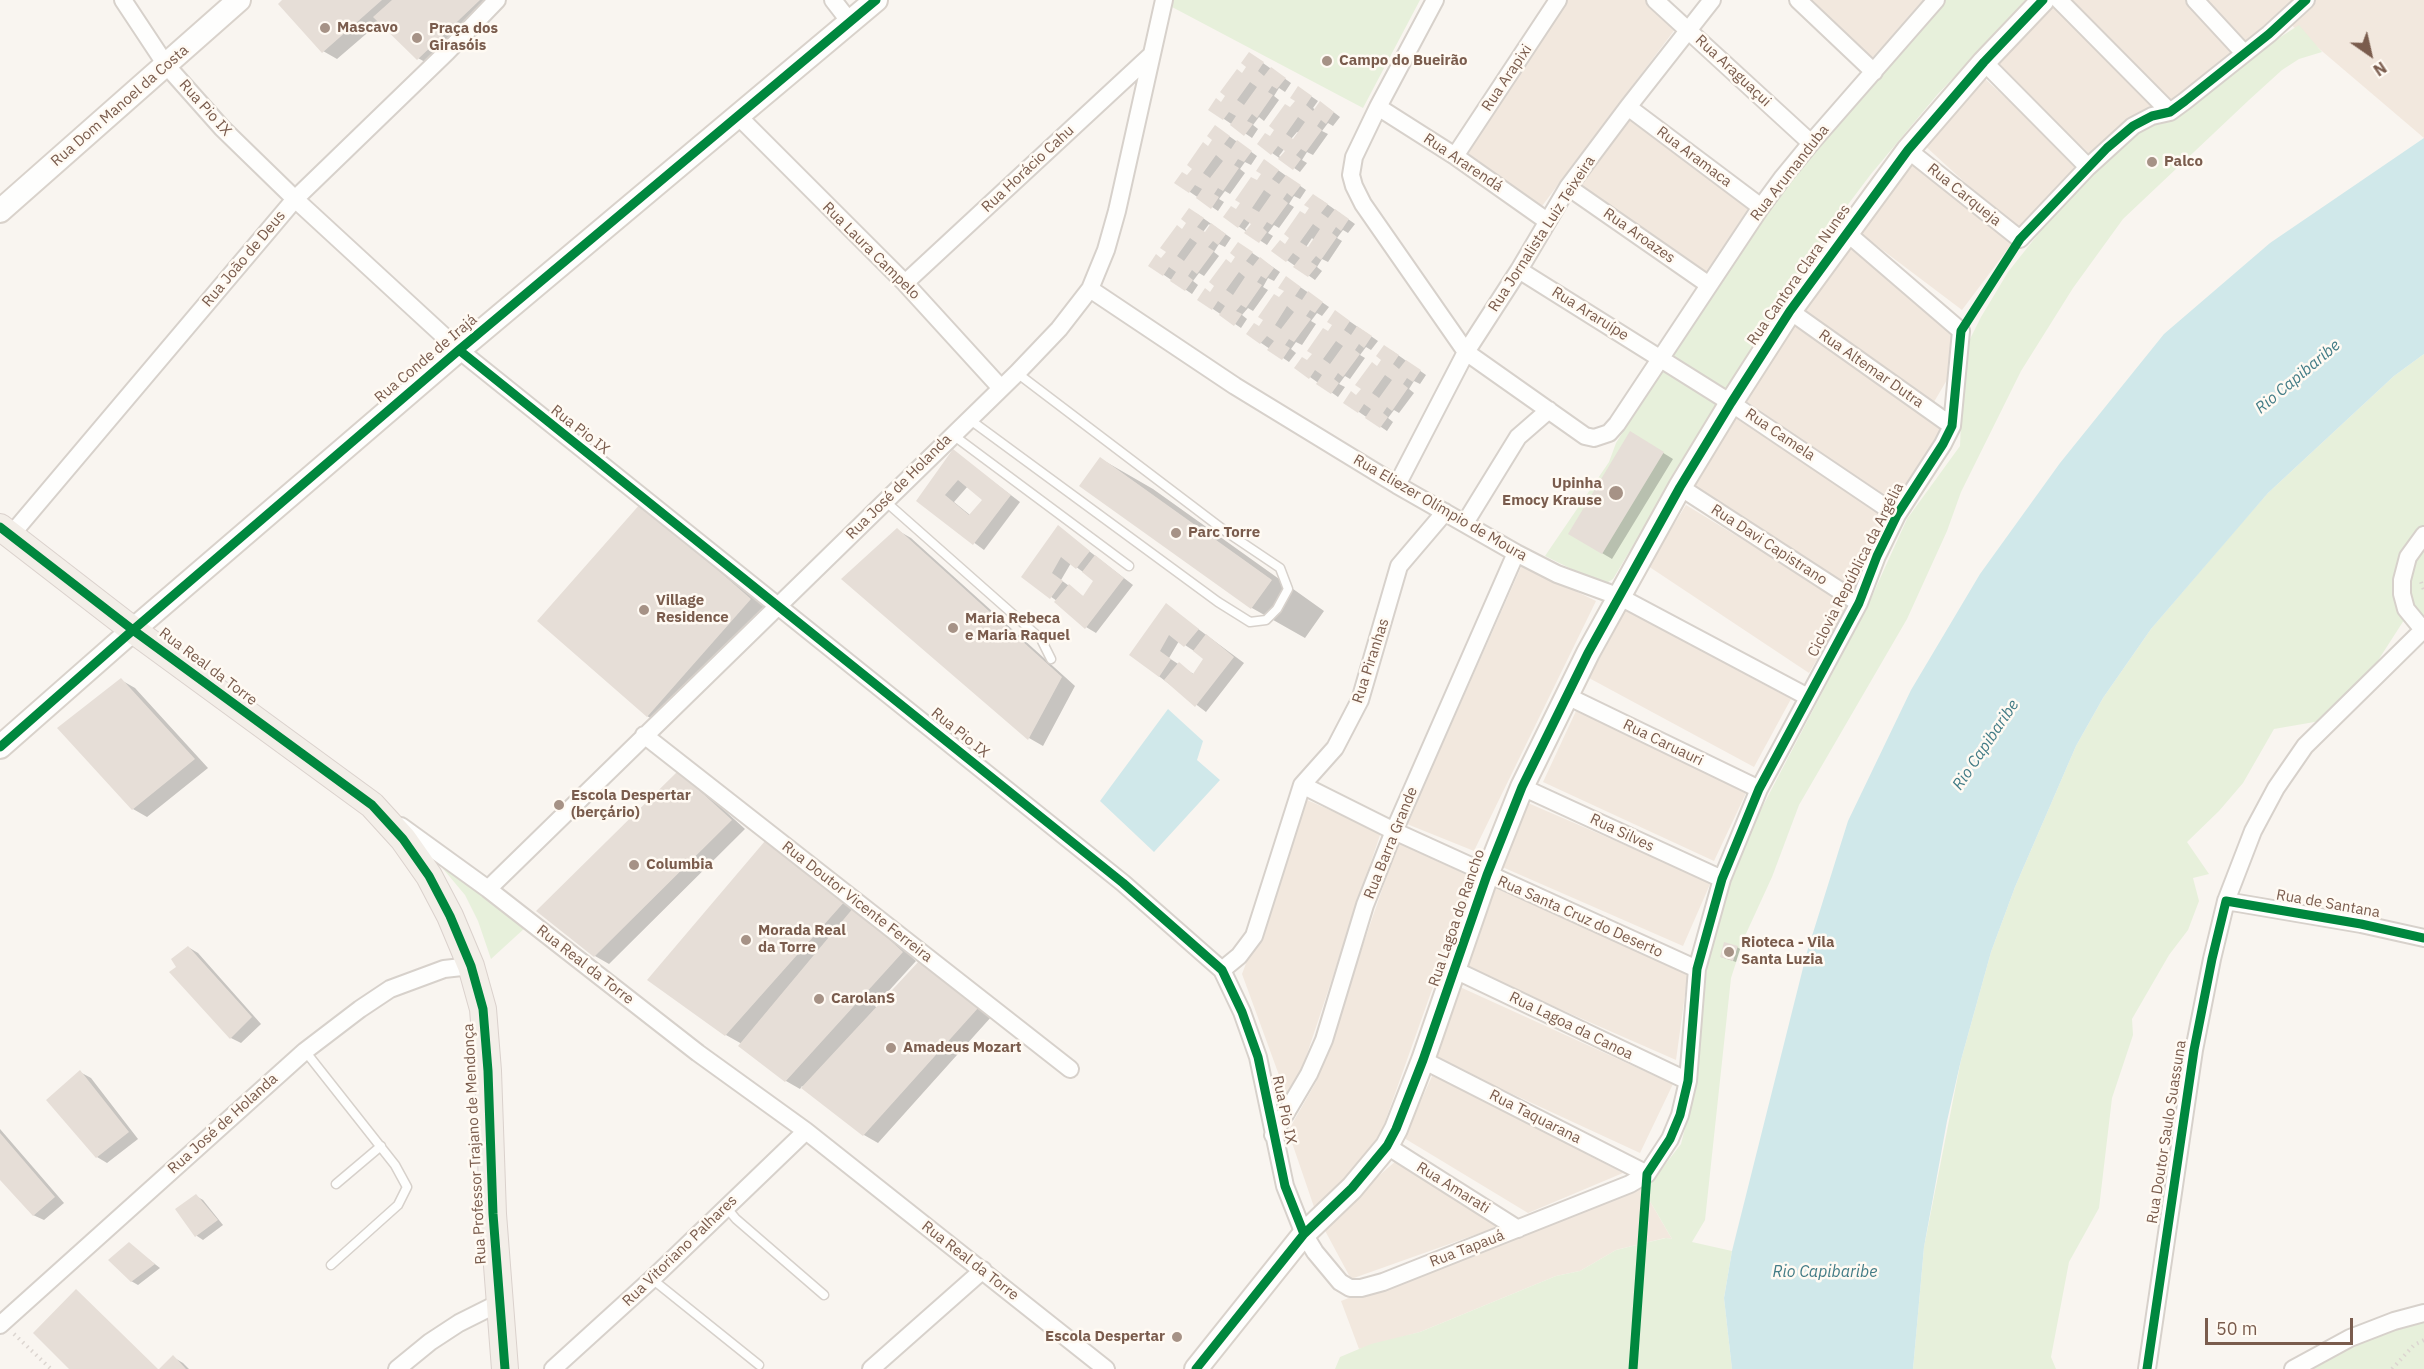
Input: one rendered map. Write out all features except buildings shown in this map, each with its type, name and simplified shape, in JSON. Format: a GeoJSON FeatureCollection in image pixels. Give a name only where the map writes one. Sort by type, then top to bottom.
{"type":"FeatureCollection","features":[{"type":"Feature","properties":{"kind":"main road","name":"Rua Real da Torre"},"geometry":{"type":"LineString","coordinates":[[6,531],[133,630],[372,805]]}},
{"type":"Feature","properties":{"kind":"main road","name":"Rua Professor Trajano de Mendonça"},"geometry":{"type":"LineString","coordinates":[[372,805],[403,839],[429,876],[450,916],[471,966],[483,1009],[499,1304],[505,1369]]}},
{"type":"Feature","properties":{"kind":"street","name":"Rua Pio IX"},"geometry":{"type":"LineString","coordinates":[[123,0],[166,65],[222,128],[295,199],[459,350],[1123,883],[1222,970],[1242,1012],[1258,1057],[1285,1186],[1304,1234]]}},
{"type":"Feature","properties":{"kind":"street","name":"Rua Dom Manoel da Costa"},"geometry":{"type":"LineString","coordinates":[[0,211],[239,0]]}},
{"type":"Feature","properties":{"kind":"street","name":"Rua João de Deus"},"geometry":{"type":"LineString","coordinates":[[6,531],[295,199],[447,52],[497,0]]}},
{"type":"Feature","properties":{"kind":"street"},"geometry":{"type":"LineString","coordinates":[[833,0],[850,22]]}},
{"type":"Feature","properties":{"kind":"street","name":"Rua Conde de Irajá"},"geometry":{"type":"LineString","coordinates":[[0,747],[459,350],[876,0]]}},
{"type":"Feature","properties":{"kind":"street","name":"Rua José de Holanda"},"geometry":{"type":"LineString","coordinates":[[488,889],[1000,387],[1017,373],[1059,328],[1090,289],[1106,250],[1117,211],[1164,0]]}},
{"type":"Feature","properties":{"kind":"street"},"geometry":{"type":"LineString","coordinates":[[1435,0],[1378,107],[1354,158],[1351,175],[1363,204],[1466,352]]}},
{"type":"Feature","properties":{"kind":"street","name":"Rua Arapixi"},"geometry":{"type":"LineString","coordinates":[[1455,156],[1558,0]]}},
{"type":"Feature","properties":{"kind":"street","name":"Rua Araguaçui"},"geometry":{"type":"LineString","coordinates":[[1654,0],[1810,143]]}},
{"type":"Feature","properties":{"kind":"street","name":"Rua Jornalista Luiz Teixeira"},"geometry":{"type":"LineString","coordinates":[[1397,485],[1466,352],[1519,270],[1568,187],[1712,0]]}},
{"type":"Feature","properties":{"kind":"street"},"geometry":{"type":"LineString","coordinates":[[1798,0],[1874,72]]}},
{"type":"Feature","properties":{"kind":"street","name":"Rua Arumanduba"},"geometry":{"type":"LineString","coordinates":[[1466,352],[1585,436],[1594,438],[1602,436],[1617,424],[1761,207],[1810,143],[1936,0]]}},
{"type":"Feature","properties":{"kind":"street","name":"Rua Cantora Clara Nunes"},"geometry":{"type":"LineString","coordinates":[[1620,597],[1680,487],[1731,402],[1790,311],[1908,150],[1984,62],[2043,0]]}},
{"type":"Feature","properties":{"kind":"street"},"geometry":{"type":"LineString","coordinates":[[2059,0],[2170,111]]}},
{"type":"Feature","properties":{"kind":"street"},"geometry":{"type":"LineString","coordinates":[[2195,0],[2244,53]]}},
{"type":"Feature","properties":{"kind":"street"},"geometry":{"type":"LineString","coordinates":[[2020,240],[2088,167],[2133,126],[2152,116],[2170,111],[2244,53],[2306,0]]}},
{"type":"Feature","properties":{"kind":"street","name":"Rua Horácio Cahu"},"geometry":{"type":"LineString","coordinates":[[905,282],[1150,56]]}},
{"type":"Feature","properties":{"kind":"street"},"geometry":{"type":"LineString","coordinates":[[1984,62],[2088,167]]}},
{"type":"Feature","properties":{"kind":"street","name":"Rua Ararendá"},"geometry":{"type":"LineString","coordinates":[[1378,107],[1455,156],[1547,221]]}},
{"type":"Feature","properties":{"kind":"street","name":"Rua Aramaca"},"geometry":{"type":"LineString","coordinates":[[1628,107],[1761,207]]}},
{"type":"Feature","properties":{"kind":"street","name":"Rua Laura Campelo"},"geometry":{"type":"LineString","coordinates":[[739,117],[905,282],[1000,387]]}},
{"type":"Feature","properties":{"kind":"street","name":"Rua Carqueja"},"geometry":{"type":"LineString","coordinates":[[1908,150],[2020,240]]}},
{"type":"Feature","properties":{"kind":"street","name":"Rua Aroazes"},"geometry":{"type":"LineString","coordinates":[[1568,187],[1709,285]]}},
{"type":"Feature","properties":{"kind":"street"},"geometry":{"type":"LineString","coordinates":[[1847,233],[1961,331]]}},
{"type":"Feature","properties":{"kind":"street","name":"Rua Araruípe"},"geometry":{"type":"LineString","coordinates":[[1519,270],[1661,358]]}},
{"type":"Feature","properties":{"kind":"street","name":"Rua Eliezer Olímpio de Moura"},"geometry":{"type":"LineString","coordinates":[[1090,289],[1235,386],[1397,485],[1516,553],[1557,574],[1620,597],[1808,697]]}},
{"type":"Feature","properties":{"kind":"street","name":"Rua Altemar Dutra"},"geometry":{"type":"LineString","coordinates":[[1790,311],[1952,426]]}},
{"type":"Feature","properties":{"kind":"street","name":"Ciclovia República da Argélia"},"geometry":{"type":"LineString","coordinates":[[1647,1174],[1670,1139],[1680,1115],[1688,1081],[1696,969],[1722,879],[1759,789],[1858,603],[1897,515],[1944,444],[1952,426],[1961,331]]}},
{"type":"Feature","properties":{"kind":"street","name":"Rua Camela"},"geometry":{"type":"LineString","coordinates":[[1661,358],[1731,402],[1897,515]]}},
{"type":"Feature","properties":{"kind":"street"},"geometry":{"type":"LineString","coordinates":[[1465,524],[1518,437],[1549,410]]}},
{"type":"Feature","properties":{"kind":"street","name":"Rua Davi Capistrano"},"geometry":{"type":"LineString","coordinates":[[1680,487],[1858,603]]}},
{"type":"Feature","properties":{"kind":"street","name":"Rua Piranhas"},"geometry":{"type":"LineString","coordinates":[[1222,970],[1239,956],[1254,936],[1302,784],[1335,748],[1360,700],[1399,566],[1444,512]]}},
{"type":"Feature","properties":{"kind":"street"},"geometry":{"type":"LineString","coordinates":[[2423,631],[2406,609],[2402,594],[2402,580],[2408,557],[2424,535]]}},
{"type":"Feature","properties":{"kind":"street","name":"Rua Barra Grande"},"geometry":{"type":"LineString","coordinates":[[1273,1135],[1309,1074],[1324,1040],[1365,905],[1394,831],[1516,553]]}},
{"type":"Feature","properties":{"kind":"street","name":"Rua Lagoa do Rancho"},"geometry":{"type":"LineString","coordinates":[[1197,1369],[1304,1234],[1352,1188],[1387,1146],[1423,1060],[1487,875],[1522,787],[1588,653],[1620,597]]}},
{"type":"Feature","properties":{"kind":"street","name":"Rua Doutor Saulo Suassuna"},"geometry":{"type":"LineString","coordinates":[[2146,1369],[2194,1050],[2226,901],[2253,831],[2276,788],[2305,746],[2423,631]]}},
{"type":"Feature","properties":{"kind":"street","name":"Rua Caruauri"},"geometry":{"type":"LineString","coordinates":[[1568,696],[1759,789]]}},
{"type":"Feature","properties":{"kind":"street","name":"Rua Doutor Vicente Ferreira"},"geometry":{"type":"LineString","coordinates":[[644,735],[1070,1070]]}},
{"type":"Feature","properties":{"kind":"street","name":"Rua Santa Cruz do Deserto"},"geometry":{"type":"LineString","coordinates":[[1302,784],[1487,875],[1696,969]]}},
{"type":"Feature","properties":{"kind":"street","name":"Rua Silves"},"geometry":{"type":"LineString","coordinates":[[1522,787],[1722,879]]}},
{"type":"Feature","properties":{"kind":"street","name":"Rua Real da Torre"},"geometry":{"type":"LineString","coordinates":[[372,805],[488,889],[699,1053],[806,1131],[1106,1369]]}},
{"type":"Feature","properties":{"kind":"street","name":"Rua de Santana"},"geometry":{"type":"LineString","coordinates":[[2226,901],[2361,924],[2424,938]]}},
{"type":"Feature","properties":{"kind":"street","name":"Rua José de Holanda"},"geometry":{"type":"LineString","coordinates":[[2,1324],[304,1051],[390,989],[444,969],[471,966]]}},
{"type":"Feature","properties":{"kind":"street","name":"Rua Lagoa da Canoa"},"geometry":{"type":"LineString","coordinates":[[1455,970],[1688,1081]]}},
{"type":"Feature","properties":{"kind":"street","name":"Rua Taquarana"},"geometry":{"type":"LineString","coordinates":[[1423,1060],[1647,1174]]}},
{"type":"Feature","properties":{"kind":"street","name":"Rua Vitoriano Palhares"},"geometry":{"type":"LineString","coordinates":[[553,1369],[652,1279],[806,1131]]}},
{"type":"Feature","properties":{"kind":"street","name":"Rua Amarati"},"geometry":{"type":"LineString","coordinates":[[1387,1146],[1518,1229]]}},
{"type":"Feature","properties":{"kind":"street","name":"Rua Tapauá"},"geometry":{"type":"LineString","coordinates":[[1304,1234],[1340,1282],[1350,1288],[1383,1282],[1630,1184],[1647,1174]]}},
{"type":"Feature","properties":{"kind":"street"},"geometry":{"type":"LineString","coordinates":[[871,1369],[983,1270]]}},
{"type":"Feature","properties":{"kind":"street"},"geometry":{"type":"LineString","coordinates":[[397,1369],[430,1342],[459,1323],[499,1304]]}},
{"type":"Feature","properties":{"kind":"street"},"geometry":{"type":"LineString","coordinates":[[2293,1369],[2350,1338],[2424,1312]]}},
{"type":"Feature","properties":{"kind":"lane"},"geometry":{"type":"LineString","coordinates":[[969,419],[1208,595],[1250,622],[1266,620],[1277,609],[1288,589],[1280,568],[1225,531],[1017,373]]}},
{"type":"Feature","properties":{"kind":"lane"},"geometry":{"type":"LineString","coordinates":[[952,435],[1129,566]]}},
{"type":"Feature","properties":{"kind":"lane"},"geometry":{"type":"LineString","coordinates":[[885,501],[1041,639],[1051,659]]}},
{"type":"Feature","properties":{"kind":"lane"},"geometry":{"type":"LineString","coordinates":[[304,1051],[381,1146],[407,1186],[398,1205],[331,1265]]}},
{"type":"Feature","properties":{"kind":"lane"},"geometry":{"type":"LineString","coordinates":[[336,1184],[381,1146]]}},
{"type":"Feature","properties":{"kind":"lane"},"geometry":{"type":"LineString","coordinates":[[726,1207],[736,1219],[825,1295]]}},
{"type":"Feature","properties":{"kind":"lane"},"geometry":{"type":"LineString","coordinates":[[652,1279],[759,1365]]}},
{"type":"Feature","properties":{"kind":"path"},"geometry":{"type":"LineString","coordinates":[[1961,331],[2020,240]]}},
{"type":"Feature","properties":{"kind":"path"},"geometry":{"type":"LineString","coordinates":[[2,1324],[51,1369]]}},
{"type":"Feature","properties":{"kind":"path"},"geometry":{"type":"LineString","coordinates":[[2392,1369],[2414,1345],[2424,1340]]}},
{"type":"Feature","properties":{"kind":"shaded area"},"geometry":{"type":"Polygon","coordinates":[[[1566,0],[1645,0],[1676,28],[1542,206],[1466,152],[1566,0]]]}},
{"type":"Feature","properties":{"kind":"shaded area"},"geometry":{"type":"Polygon","coordinates":[[[1805,0],[1926,0],[1869,61],[1805,0]]]}},
{"type":"Feature","properties":{"kind":"shaded area"},"geometry":{"type":"Polygon","coordinates":[[[2050,0],[2158,108],[2127,120],[2089,154],[1992,60],[2050,0]]]}},
{"type":"Feature","properties":{"kind":"shaded area"},"geometry":{"type":"Polygon","coordinates":[[[2066,0],[2186,0],[2235,55],[2171,104],[2066,0]]]}},
{"type":"Feature","properties":{"kind":"shaded area"},"geometry":{"type":"Polygon","coordinates":[[[2207,0],[2295,0],[2244,43],[2207,0]]]}},
{"type":"Feature","properties":{"kind":"shaded area"},"geometry":{"type":"Polygon","coordinates":[[[2315,0],[2424,0],[2424,138],[2289,23],[2315,0]]]}},
{"type":"Feature","properties":{"kind":"shaded area"},"geometry":{"type":"Polygon","coordinates":[[[1984,78],[2081,166],[2020,233],[1923,144],[1984,78]]]}},
{"type":"Feature","properties":{"kind":"shaded area"},"geometry":{"type":"Polygon","coordinates":[[[1629,112],[1754,205],[1705,278],[1574,186],[1629,112]]]}},
{"type":"Feature","properties":{"kind":"shaded area"},"geometry":{"type":"Polygon","coordinates":[[[1911,158],[2013,242],[1962,310],[1856,230],[1911,158]]]}},
{"type":"Feature","properties":{"kind":"shaded area"},"geometry":{"type":"Polygon","coordinates":[[[1852,240],[1952,327],[1951,373],[1934,402],[1802,309],[1852,240]]]}},
{"type":"Feature","properties":{"kind":"shaded area"},"geometry":{"type":"Polygon","coordinates":[[[1794,326],[1946,430],[1895,504],[1743,399],[1794,326]]]}},
{"type":"Feature","properties":{"kind":"shaded area"},"geometry":{"type":"Polygon","coordinates":[[[1734,414],[1889,517],[1856,592],[1694,487],[1734,414]]]}},
{"type":"Feature","properties":{"kind":"shaded area"},"geometry":{"type":"Polygon","coordinates":[[[1686,505],[1850,605],[1809,673],[1648,566],[1686,505]]]}},
{"type":"Feature","properties":{"kind":"shaded area"},"geometry":{"type":"Polygon","coordinates":[[[1522,565],[1596,601],[1474,851],[1407,824],[1522,565]]]}},
{"type":"Feature","properties":{"kind":"shaded area"},"geometry":{"type":"Polygon","coordinates":[[[1626,610],[1791,699],[1754,767],[1589,678],[1626,610]]]}},
{"type":"Feature","properties":{"kind":"shaded area"},"geometry":{"type":"Polygon","coordinates":[[[1576,711],[1747,791],[1714,861],[1543,782],[1576,711]]]}},
{"type":"Feature","properties":{"kind":"shaded area"},"geometry":{"type":"Polygon","coordinates":[[[1307,800],[1381,832],[1300,1075],[1287,1097],[1242,974],[1307,800]]]}},
{"type":"Feature","properties":{"kind":"shaded area"},"geometry":{"type":"Polygon","coordinates":[[[1528,803],[1711,882],[1683,946],[1500,866],[1528,803]]]}},
{"type":"Feature","properties":{"kind":"shaded area"},"geometry":{"type":"Polygon","coordinates":[[[1398,843],[1472,877],[1381,1133],[1359,1168],[1334,1194],[1314,1207],[1288,1131],[1316,1082],[1398,843]]]}},
{"type":"Feature","properties":{"kind":"shaded area"},"geometry":{"type":"Polygon","coordinates":[[[1492,886],[1688,973],[1676,1060],[1457,964],[1492,886]]]}},
{"type":"Feature","properties":{"kind":"shaded area"},"geometry":{"type":"Polygon","coordinates":[[[1460,987],[1673,1084],[1640,1153],[1428,1055],[1460,987]]]}},
{"type":"Feature","properties":{"kind":"shaded area"},"geometry":{"type":"Polygon","coordinates":[[[1433,1074],[1623,1173],[1528,1213],[1404,1138],[1433,1074]]]}},
{"type":"Feature","properties":{"kind":"shaded area"},"geometry":{"type":"Polygon","coordinates":[[[1397,1160],[1500,1226],[1351,1279],[1322,1225],[1397,1160]]]}},
{"type":"Feature","properties":{"kind":"shaded area"},"geometry":{"type":"Polygon","coordinates":[[[1647,1183],[1644,1191],[1672,1239],[1665,1238],[1616,1250],[1580,1271],[1556,1276],[1420,1332],[1359,1349],[1341,1301],[1647,1183]]]}},
{"type":"Feature","properties":{"kind":"green space","name":"Campo do Bueirão"},"geometry":{"type":"Polygon","coordinates":[[[1174,0],[1420,0],[1363,108],[1172,7],[1174,0]]]}},
{"type":"Feature","properties":{"kind":"green space"},"geometry":{"type":"Polygon","coordinates":[[[1944,0],[2027,0],[1937,95],[1871,174],[1831,227],[1765,325],[1613,579],[1605,584],[1598,582],[1545,556],[1609,462],[1616,443],[1715,285],[1812,150],[1944,0]]]}},
{"type":"Feature","properties":{"kind":"green space"},"geometry":{"type":"Polygon","coordinates":[[[2299,25],[2322,52],[2299,59],[2282,70],[2123,219],[2073,288],[2021,371],[1961,492],[1947,531],[1907,619],[1799,805],[1772,877],[1744,938],[1731,978],[1705,1220],[1692,1242],[1732,1251],[1724,1298],[1732,1369],[1335,1369],[1340,1357],[1371,1344],[1420,1332],[1556,1276],[1580,1271],[1616,1250],[1666,1238],[1672,1239],[1644,1191],[1647,1183],[1660,1171],[1681,1144],[1691,1104],[1712,918],[1733,863],[1868,605],[1907,519],[1960,446],[1963,373],[1968,343],[1981,317],[2008,272],[2089,170],[2120,141],[2299,25]]]}},
{"type":"Feature","properties":{"kind":"green space"},"geometry":{"type":"Polygon","coordinates":[[[2424,354],[2424,628],[2406,617],[2361,687],[2349,716],[2274,729],[2243,783],[2219,811],[2187,842],[2209,874],[2193,878],[2199,901],[2188,930],[2169,955],[2132,1019],[2133,1035],[2112,1098],[2099,1208],[2069,1262],[2051,1357],[2056,1369],[1913,1369],[1924,1247],[1961,1060],[1991,952],[2015,887],[2076,746],[2103,698],[2151,629],[2268,493],[2394,376],[2424,354]]]}},
{"type":"Feature","properties":{"kind":"green space"},"geometry":{"type":"Polygon","coordinates":[[[434,858],[526,927],[491,959],[478,921],[465,895],[434,858]]]}},
{"type":"Feature","properties":{"kind":"green space"},"geometry":{"type":"Polygon","coordinates":[[[2424,1317],[2424,1369],[2300,1369],[2330,1352],[2424,1317]]]}},
{"type":"Feature","properties":{"kind":"water","name":"Rio Capibaribe"},"geometry":{"type":"Polygon","coordinates":[[[2424,138],[2424,354],[2394,376],[2268,493],[2151,629],[2103,698],[2076,746],[2015,887],[1991,952],[1961,1060],[1947,1121],[1924,1247],[1913,1369],[1732,1369],[1724,1298],[1732,1251],[1807,952],[1848,821],[1911,690],[1980,574],[2060,463],[2164,334],[2270,243],[2424,138]]]}},
{"type":"Feature","properties":{"kind":"water"},"geometry":{"type":"Polygon","coordinates":[[[1168,709],[1203,741],[1197,760],[1220,780],[1154,852],[1100,801],[1168,709]]]}},
{"type":"Feature","properties":{"kind":"cycle path"},"geometry":{"type":"LineString","coordinates":[[0,747],[459,350],[876,0]]}},
{"type":"Feature","properties":{"kind":"cycle path"},"geometry":{"type":"LineString","coordinates":[[1196,1369],[1304,1234],[1352,1188],[1387,1146],[1423,1060],[1487,875],[1522,787],[1588,653],[1680,487],[1731,403],[1790,311],[1908,150],[1984,62],[2043,0]]}},
{"type":"Feature","properties":{"kind":"cycle path"},"geometry":{"type":"LineString","coordinates":[[1633,1369],[1647,1174],[1670,1139],[1680,1115],[1688,1081],[1697,969],[1722,879],[1759,789],[1859,603],[1877,556],[1897,515],[1943,444],[1952,426],[1961,331],[2020,239],[2107,148],[2133,126],[2152,116],[2170,112],[2185,101],[2269,34],[2306,0]]}},
{"type":"Feature","properties":{"kind":"cycle path"},"geometry":{"type":"LineString","coordinates":[[459,350],[1123,883],[1222,970],[1242,1012],[1258,1057],[1285,1186],[1304,1234]]}},
{"type":"Feature","properties":{"kind":"cycle path"},"geometry":{"type":"LineString","coordinates":[[0,527],[133,630],[372,805],[403,839],[429,876],[450,916],[471,966],[483,1009],[488,1071],[493,1214],[505,1369]]}},
{"type":"Feature","properties":{"kind":"cycle path"},"geometry":{"type":"LineString","coordinates":[[2147,1369],[2194,1050],[2226,901],[2361,924],[2424,938]]}},
{"type":"Feature","properties":{"kind":"place","name":"Mascavo"},"geometry":{"type":"Point","coordinates":[325,28]}},
{"type":"Feature","properties":{"kind":"place","name":"Praça dos Girasóis"},"geometry":{"type":"Point","coordinates":[417,38]}},
{"type":"Feature","properties":{"kind":"place","name":"Campo do Bueirão"},"geometry":{"type":"Point","coordinates":[1327,61]}},
{"type":"Feature","properties":{"kind":"place","name":"Palco"},"geometry":{"type":"Point","coordinates":[2152,162]}},
{"type":"Feature","properties":{"kind":"place","name":"Upinha Emocy Krause"},"geometry":{"type":"Point","coordinates":[1616,493]}},
{"type":"Feature","properties":{"kind":"place","name":"Parc Torre"},"geometry":{"type":"Point","coordinates":[1176,533]}},
{"type":"Feature","properties":{"kind":"place","name":"Village Residence"},"geometry":{"type":"Point","coordinates":[644,610]}},
{"type":"Feature","properties":{"kind":"place","name":"Maria Rebeca e Maria Raquel"},"geometry":{"type":"Point","coordinates":[953,628]}},
{"type":"Feature","properties":{"kind":"place","name":"Escola Despertar (berçário)"},"geometry":{"type":"Point","coordinates":[559,805]}},
{"type":"Feature","properties":{"kind":"place","name":"Columbia"},"geometry":{"type":"Point","coordinates":[634,865]}},
{"type":"Feature","properties":{"kind":"place","name":"Morada Real da Torre"},"geometry":{"type":"Point","coordinates":[746,940]}},
{"type":"Feature","properties":{"kind":"place","name":"Rioteca - Vila Santa Luzia"},"geometry":{"type":"Point","coordinates":[1729,952]}},
{"type":"Feature","properties":{"kind":"place","name":"CarolanS"},"geometry":{"type":"Point","coordinates":[819,999]}},
{"type":"Feature","properties":{"kind":"place","name":"Amadeus Mozart"},"geometry":{"type":"Point","coordinates":[891,1048]}},
{"type":"Feature","properties":{"kind":"place","name":"Escola Despertar"},"geometry":{"type":"Point","coordinates":[1177,1337]}}]}
